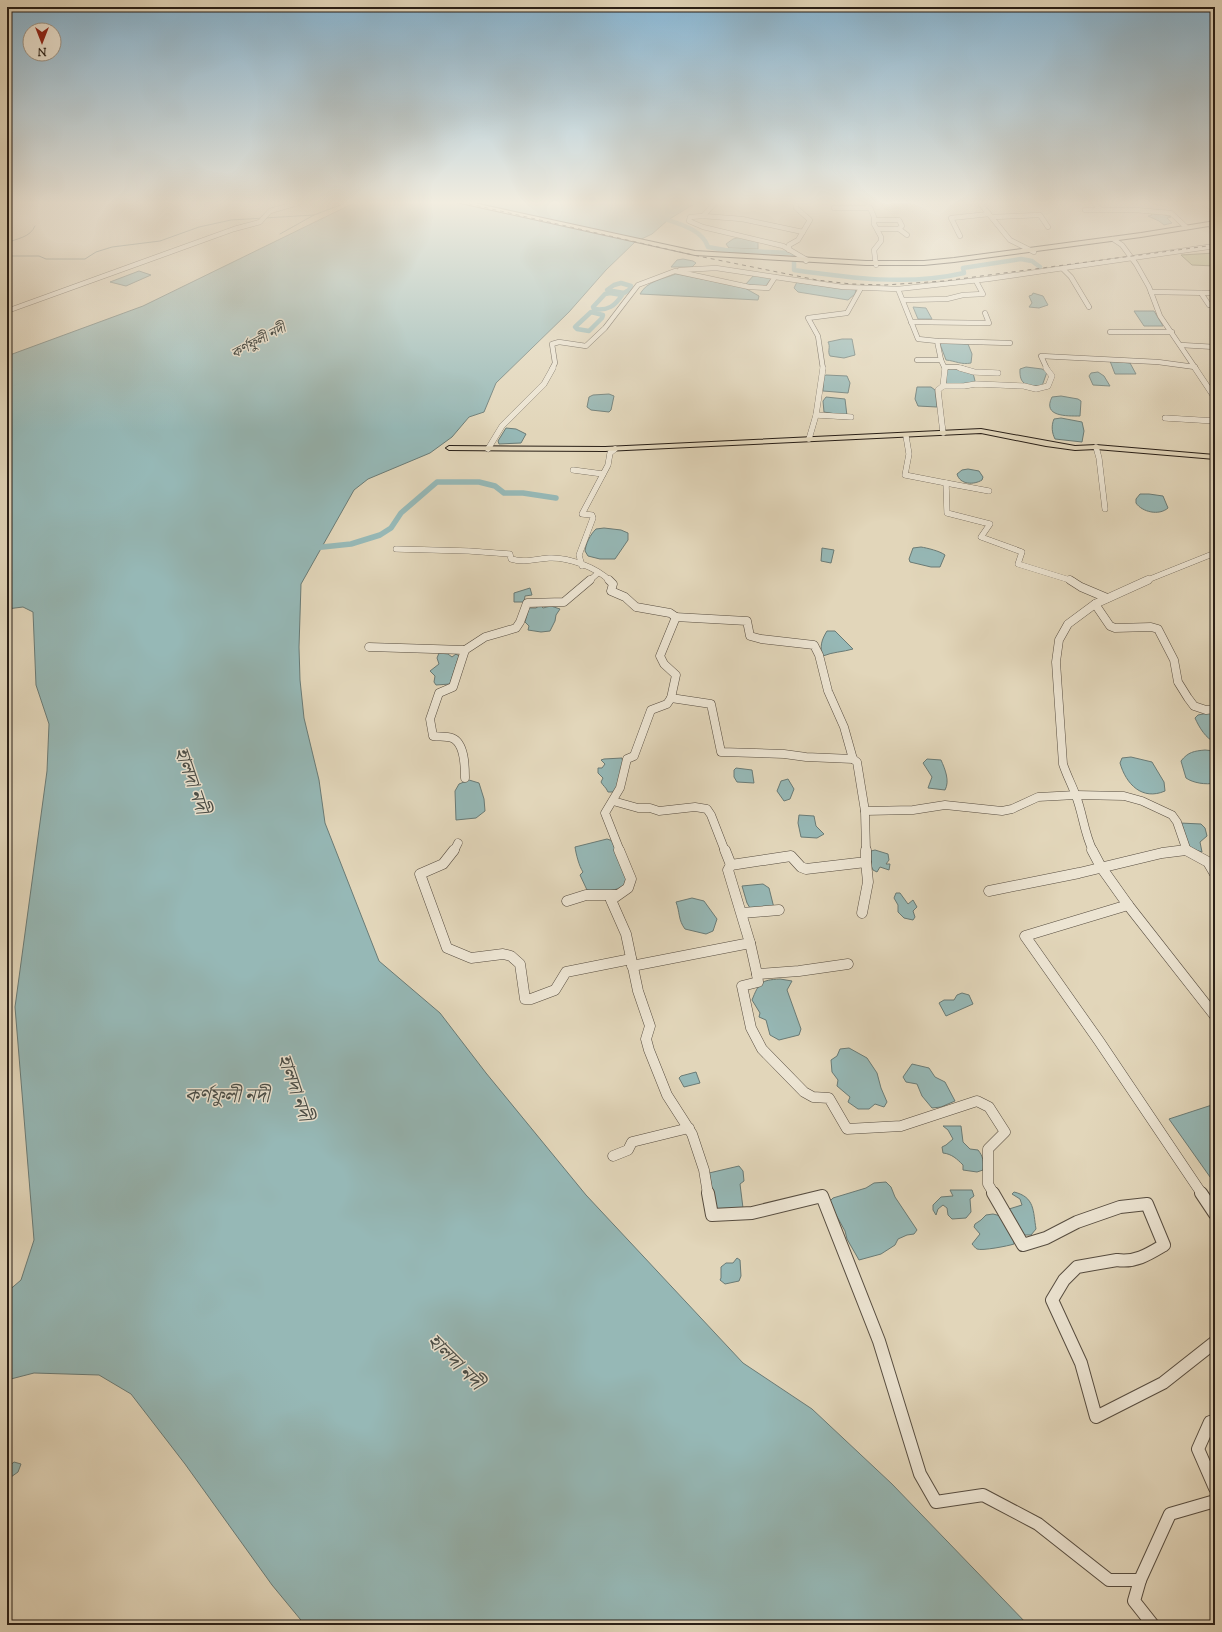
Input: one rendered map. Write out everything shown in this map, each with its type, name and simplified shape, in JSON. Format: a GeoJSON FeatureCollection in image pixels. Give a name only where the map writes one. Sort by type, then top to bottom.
{"type":"FeatureCollection","features":[{"type":"Feature","properties":{"kind":"main road"},"geometry":{"type":"LineString","coordinates":[[449,448],[615,449],[809,439],[906,436],[943,432],[981,432],[1037,441],[1046,444],[1080,448],[1096,447],[1215,457]]}},
{"type":"Feature","properties":{"kind":"street"},"geometry":{"type":"LineString","coordinates":[[7,311],[97,278]]}},
{"type":"Feature","properties":{"kind":"street"},"geometry":{"type":"LineString","coordinates":[[488,449],[502,426],[544,384],[549,376],[555,363],[552,344],[558,342],[586,346],[605,328],[638,285],[652,278]]}},
{"type":"Feature","properties":{"kind":"street"},"geometry":{"type":"LineString","coordinates":[[708,278],[749,287],[768,288],[774,278]]}},
{"type":"Feature","properties":{"kind":"street"},"geometry":{"type":"LineString","coordinates":[[782,278],[817,284],[861,288],[898,289],[997,278]]}},
{"type":"Feature","properties":{"kind":"street"},"geometry":{"type":"LineString","coordinates":[[1073,278],[1089,307]]}},
{"type":"Feature","properties":{"kind":"street"},"geometry":{"type":"LineString","coordinates":[[1143,278],[1151,292],[1160,316],[1181,345],[1215,398]]}},
{"type":"Feature","properties":{"kind":"street"},"geometry":{"type":"LineString","coordinates":[[903,300],[947,299],[963,295],[983,294],[976,281]]}},
{"type":"Feature","properties":{"kind":"street"},"geometry":{"type":"LineString","coordinates":[[808,318],[847,313],[849,304],[860,293],[861,288]]}},
{"type":"Feature","properties":{"kind":"street"},"geometry":{"type":"LineString","coordinates":[[898,289],[918,339],[1010,343]]}},
{"type":"Feature","properties":{"kind":"street"},"geometry":{"type":"LineString","coordinates":[[1151,292],[1215,293]]}},
{"type":"Feature","properties":{"kind":"street"},"geometry":{"type":"LineString","coordinates":[[1201,293],[1209,305]]}},
{"type":"Feature","properties":{"kind":"street"},"geometry":{"type":"LineString","coordinates":[[807,311],[808,318],[818,336],[823,363],[823,374],[816,415],[809,439]]}},
{"type":"Feature","properties":{"kind":"street"},"geometry":{"type":"LineString","coordinates":[[911,322],[989,323],[985,312]]}},
{"type":"Feature","properties":{"kind":"street"},"geometry":{"type":"LineString","coordinates":[[1110,332],[1172,332]]}},
{"type":"Feature","properties":{"kind":"street"},"geometry":{"type":"LineString","coordinates":[[937,341],[941,360],[945,367],[943,386]]}},
{"type":"Feature","properties":{"kind":"street"},"geometry":{"type":"LineString","coordinates":[[1181,345],[1215,347]]}},
{"type":"Feature","properties":{"kind":"street"},"geometry":{"type":"LineString","coordinates":[[943,432],[938,390],[943,386],[964,386],[976,384],[1024,386],[1036,389],[1044,388],[1048,386],[1052,376],[1045,367],[1041,356],[1158,362],[1195,367]]}},
{"type":"Feature","properties":{"kind":"street"},"geometry":{"type":"LineString","coordinates":[[917,360],[941,360]]}},
{"type":"Feature","properties":{"kind":"street"},"geometry":{"type":"LineString","coordinates":[[945,367],[957,367],[974,372],[998,373]]}},
{"type":"Feature","properties":{"kind":"street"},"geometry":{"type":"LineString","coordinates":[[816,415],[851,417]]}},
{"type":"Feature","properties":{"kind":"street"},"geometry":{"type":"LineString","coordinates":[[1165,418],[1215,421]]}},
{"type":"Feature","properties":{"kind":"street"},"geometry":{"type":"LineString","coordinates":[[906,436],[909,454],[905,475],[989,491]]}},
{"type":"Feature","properties":{"kind":"street"},"geometry":{"type":"LineString","coordinates":[[1096,447],[1099,458],[1105,509]]}},
{"type":"Feature","properties":{"kind":"street"},"geometry":{"type":"LineString","coordinates":[[582,566],[579,555],[593,518],[592,515],[582,514],[610,460],[610,452],[615,449]]}},
{"type":"Feature","properties":{"kind":"street"},"geometry":{"type":"LineString","coordinates":[[573,470],[603,474]]}},
{"type":"Feature","properties":{"kind":"street"},"geometry":{"type":"LineString","coordinates":[[946,483],[947,513],[990,524],[981,536],[1022,552],[1018,564],[1074,581],[1079,586],[1100,593],[1107,598]]}},
{"type":"Feature","properties":{"kind":"street"},"geometry":{"type":"LineString","coordinates":[[396,549],[510,554],[511,559],[520,563],[544,558],[571,561],[610,580],[612,584],[611,591],[625,597],[633,606],[670,613],[675,617],[681,616],[747,621],[750,636],[761,639],[814,645],[817,649],[825,684],[833,706],[843,724],[852,758],[857,762],[865,812],[866,862],[868,872],[868,885],[862,913]]}},
{"type":"Feature","properties":{"kind":"street"},"geometry":{"type":"LineString","coordinates":[[1215,553],[1164,573],[1095,604],[1068,624],[1059,640],[1056,662],[1063,764],[1068,780],[1076,795],[1089,843],[1100,867],[1215,1016]]}},
{"type":"Feature","properties":{"kind":"street"},"geometry":{"type":"LineString","coordinates":[[370,647],[465,650],[485,637],[516,628],[520,622],[527,603],[564,602],[598,573]]}},
{"type":"Feature","properties":{"kind":"street"},"geometry":{"type":"LineString","coordinates":[[1095,604],[1110,626],[1116,628],[1151,627],[1158,629],[1174,660],[1178,682],[1188,698],[1194,706],[1206,710],[1215,710]]}},
{"type":"Feature","properties":{"kind":"street"},"geometry":{"type":"LineString","coordinates":[[675,617],[660,656],[660,660],[676,675],[671,698],[667,704],[651,710],[634,756],[627,759],[624,780],[619,793],[606,813],[630,879],[628,888],[616,895],[611,900],[626,934],[638,991],[650,1026],[646,1039],[650,1056],[667,1095],[689,1128],[702,1164],[712,1216],[746,1214],[798,1203],[812,1196],[822,1196],[879,1341],[920,1474],[936,1502],[983,1495],[1038,1524],[1109,1580],[1140,1580]]}},
{"type":"Feature","properties":{"kind":"street"},"geometry":{"type":"LineString","coordinates":[[465,650],[455,683],[450,690],[439,693],[432,709],[430,724],[433,736],[453,738],[457,740],[462,753],[465,778]]}},
{"type":"Feature","properties":{"kind":"street"},"geometry":{"type":"LineString","coordinates":[[671,698],[711,704],[719,749],[725,753],[784,754],[806,757],[852,758]]}},
{"type":"Feature","properties":{"kind":"street"},"geometry":{"type":"LineString","coordinates":[[865,812],[913,810],[945,805],[1002,811],[1012,809],[1038,797],[1076,795],[1124,796],[1166,811],[1172,815],[1177,822],[1186,850]]}},
{"type":"Feature","properties":{"kind":"street"},"geometry":{"type":"LineString","coordinates":[[613,801],[638,808],[650,808],[659,811],[695,807],[707,809],[711,815],[731,865]]}},
{"type":"Feature","properties":{"kind":"street"},"geometry":{"type":"LineString","coordinates":[[458,843],[450,858],[438,868],[430,867],[420,874],[447,948],[471,958],[503,954],[511,956],[520,964],[525,999],[531,999],[555,990],[566,972],[632,963],[750,943]]}},
{"type":"Feature","properties":{"kind":"street"},"geometry":{"type":"LineString","coordinates":[[989,891],[1045,880],[1162,853],[1186,850],[1208,862],[1215,874]]}},
{"type":"Feature","properties":{"kind":"street"},"geometry":{"type":"LineString","coordinates":[[731,865],[787,856],[791,856],[806,869],[866,862]]}},
{"type":"Feature","properties":{"kind":"street"},"geometry":{"type":"LineString","coordinates":[[731,865],[728,870],[742,913],[758,982],[742,986],[751,1028],[762,1049],[804,1092],[813,1097],[829,1098],[847,1129],[901,1126],[977,1101],[989,1107],[1005,1132],[988,1149],[988,1184],[1023,1245],[1046,1238],[1077,1222],[1113,1210],[1147,1204],[1164,1245],[1144,1257],[1134,1260],[1117,1260],[1077,1267],[1064,1280],[1052,1300],[1082,1363],[1096,1417],[1163,1383],[1215,1342]]}},
{"type":"Feature","properties":{"kind":"street"},"geometry":{"type":"LineString","coordinates":[[567,901],[586,895],[616,895]]}},
{"type":"Feature","properties":{"kind":"street"},"geometry":{"type":"LineString","coordinates":[[1128,905],[1025,936],[1099,1040],[1215,1214]]}},
{"type":"Feature","properties":{"kind":"street"},"geometry":{"type":"LineString","coordinates":[[742,913],[779,910]]}},
{"type":"Feature","properties":{"kind":"street"},"geometry":{"type":"LineString","coordinates":[[757,974],[799,972],[848,964]]}},
{"type":"Feature","properties":{"kind":"street"},"geometry":{"type":"LineString","coordinates":[[612,1156],[628,1150],[632,1142],[689,1128]]}},
{"type":"Feature","properties":{"kind":"street"},"geometry":{"type":"LineString","coordinates":[[1215,1421],[1210,1422],[1198,1449],[1215,1488]]}},
{"type":"Feature","properties":{"kind":"street"},"geometry":{"type":"LineString","coordinates":[[1153,1625],[1134,1601],[1140,1580],[1170,1514],[1215,1501]]}},
{"type":"Feature","properties":{"kind":"water"},"geometry":{"type":"Polygon","coordinates":[[[120,278],[144,278],[126,286],[110,282],[120,278]]]}},
{"type":"Feature","properties":{"kind":"water","name":"কর্ণফুলী নদী"},"geometry":{"type":"Polygon","coordinates":[[[200,278],[599,278],[569,312],[496,383],[484,412],[469,417],[452,437],[430,453],[368,479],[354,490],[301,584],[299,647],[300,680],[304,718],[319,780],[325,823],[379,961],[440,1013],[486,1073],[586,1195],[743,1363],[812,1409],[892,1484],[1028,1625],[305,1625],[272,1585],[185,1464],[131,1394],[99,1375],[34,1373],[7,1380],[7,1292],[21,1280],[34,1240],[15,1007],[47,771],[49,724],[36,685],[33,612],[23,607],[7,609],[7,356],[143,306],[200,278]]]}},
{"type":"Feature","properties":{"kind":"water"},"geometry":{"type":"Polygon","coordinates":[[[697,278],[743,287],[759,296],[758,300],[640,294],[651,283],[661,279],[697,278]]]}},
{"type":"Feature","properties":{"kind":"water"},"geometry":{"type":"Polygon","coordinates":[[[751,278],[771,278],[766,286],[745,285],[751,278]]]}},
{"type":"Feature","properties":{"kind":"water"},"geometry":{"type":"Polygon","coordinates":[[[797,282],[856,289],[855,294],[848,300],[798,292],[794,288],[797,282]]]}},
{"type":"Feature","properties":{"kind":"water"},"geometry":{"type":"Polygon","coordinates":[[[1033,293],[1043,296],[1048,305],[1039,308],[1029,307],[1032,303],[1029,296],[1033,293]]]}},
{"type":"Feature","properties":{"kind":"water"},"geometry":{"type":"Polygon","coordinates":[[[913,307],[926,308],[932,319],[918,319],[913,307]]]}},
{"type":"Feature","properties":{"kind":"water"},"geometry":{"type":"Polygon","coordinates":[[[1134,311],[1154,311],[1163,326],[1144,326],[1134,311]]]}},
{"type":"Feature","properties":{"kind":"water"},"geometry":{"type":"Polygon","coordinates":[[[842,339],[852,339],[855,355],[844,358],[830,356],[828,342],[842,339]]]}},
{"type":"Feature","properties":{"kind":"water"},"geometry":{"type":"Polygon","coordinates":[[[943,342],[968,344],[972,354],[971,363],[946,360],[940,344],[943,342]]]}},
{"type":"Feature","properties":{"kind":"water"},"geometry":{"type":"Polygon","coordinates":[[[1110,361],[1130,363],[1136,374],[1115,374],[1110,361]]]}},
{"type":"Feature","properties":{"kind":"water"},"geometry":{"type":"Polygon","coordinates":[[[1026,367],[1042,369],[1047,372],[1042,386],[1033,386],[1023,382],[1020,375],[1020,369],[1026,367]]]}},
{"type":"Feature","properties":{"kind":"water"},"geometry":{"type":"Polygon","coordinates":[[[951,368],[973,373],[975,381],[973,383],[946,384],[946,371],[951,368]]]}},
{"type":"Feature","properties":{"kind":"water"},"geometry":{"type":"Polygon","coordinates":[[[1098,372],[1104,376],[1110,386],[1093,385],[1089,376],[1091,373],[1098,372]]]}},
{"type":"Feature","properties":{"kind":"water"},"geometry":{"type":"Polygon","coordinates":[[[824,376],[847,376],[850,383],[848,393],[823,391],[824,376]]]}},
{"type":"Feature","properties":{"kind":"water"},"geometry":{"type":"Polygon","coordinates":[[[917,387],[931,387],[935,390],[937,407],[918,406],[915,399],[917,387]]]}},
{"type":"Feature","properties":{"kind":"water"},"geometry":{"type":"Polygon","coordinates":[[[609,394],[614,396],[611,410],[609,412],[591,410],[587,407],[589,397],[593,395],[609,394]]]}},
{"type":"Feature","properties":{"kind":"water"},"geometry":{"type":"Polygon","coordinates":[[[1061,396],[1078,399],[1081,401],[1080,416],[1069,416],[1053,412],[1050,408],[1052,397],[1061,396]]]}},
{"type":"Feature","properties":{"kind":"water"},"geometry":{"type":"Polygon","coordinates":[[[826,397],[845,399],[847,416],[824,412],[823,401],[826,397]]]}},
{"type":"Feature","properties":{"kind":"water"},"geometry":{"type":"Polygon","coordinates":[[[1061,418],[1082,422],[1084,431],[1082,442],[1055,439],[1052,424],[1054,419],[1061,418]]]}},
{"type":"Feature","properties":{"kind":"water"},"geometry":{"type":"Polygon","coordinates":[[[506,428],[516,429],[526,434],[521,443],[499,444],[498,441],[506,428]]]}},
{"type":"Feature","properties":{"kind":"water"},"geometry":{"type":"Polygon","coordinates":[[[968,469],[979,471],[983,477],[982,480],[975,483],[968,483],[961,480],[957,474],[962,470],[968,469]]]}},
{"type":"Feature","properties":{"kind":"water"},"geometry":{"type":"Polygon","coordinates":[[[1140,494],[1163,496],[1168,508],[1160,512],[1151,512],[1142,509],[1136,503],[1136,499],[1140,494]]]}},
{"type":"Feature","properties":{"kind":"water"},"geometry":{"type":"Polygon","coordinates":[[[604,528],[621,530],[628,533],[628,540],[615,559],[600,559],[588,556],[585,551],[587,542],[594,531],[596,529],[604,528]]]}},
{"type":"Feature","properties":{"kind":"water"},"geometry":{"type":"Polygon","coordinates":[[[921,547],[937,551],[945,555],[940,567],[931,567],[910,562],[909,559],[913,548],[921,547]]]}},
{"type":"Feature","properties":{"kind":"water"},"geometry":{"type":"Polygon","coordinates":[[[822,548],[834,550],[831,563],[821,561],[822,548]]]}},
{"type":"Feature","properties":{"kind":"water"},"geometry":{"type":"Polygon","coordinates":[[[530,588],[532,595],[525,596],[524,602],[514,602],[514,593],[530,588]]]}},
{"type":"Feature","properties":{"kind":"water"},"geometry":{"type":"Polygon","coordinates":[[[540,605],[543,608],[551,606],[560,609],[550,631],[541,632],[528,630],[529,626],[525,622],[529,608],[536,608],[540,605]]]}},
{"type":"Feature","properties":{"kind":"water"},"geometry":{"type":"Polygon","coordinates":[[[827,631],[835,631],[853,649],[823,656],[821,649],[827,631]]]}},
{"type":"Feature","properties":{"kind":"water"},"geometry":{"type":"Polygon","coordinates":[[[439,653],[448,654],[452,657],[456,654],[459,656],[450,684],[436,685],[434,682],[435,676],[430,671],[439,664],[437,658],[439,653]]]}},
{"type":"Feature","properties":{"kind":"water"},"geometry":{"type":"Polygon","coordinates":[[[1208,713],[1215,714],[1215,742],[1201,729],[1195,718],[1198,715],[1208,713]]]}},
{"type":"Feature","properties":{"kind":"water"},"geometry":{"type":"Polygon","coordinates":[[[1205,750],[1215,751],[1215,783],[1200,783],[1186,778],[1181,761],[1192,752],[1205,750]]]}},
{"type":"Feature","properties":{"kind":"water"},"geometry":{"type":"Polygon","coordinates":[[[1131,757],[1152,762],[1164,782],[1165,791],[1157,794],[1149,794],[1136,789],[1131,784],[1126,778],[1120,763],[1122,758],[1131,757]]]}},
{"type":"Feature","properties":{"kind":"water"},"geometry":{"type":"Polygon","coordinates":[[[622,758],[623,765],[620,769],[623,773],[614,792],[608,792],[601,782],[603,778],[598,773],[598,768],[602,768],[605,764],[601,760],[622,758]]]}},
{"type":"Feature","properties":{"kind":"water"},"geometry":{"type":"Polygon","coordinates":[[[927,759],[941,760],[947,779],[945,790],[928,788],[932,777],[923,763],[927,759]]]}},
{"type":"Feature","properties":{"kind":"water"},"geometry":{"type":"Polygon","coordinates":[[[736,768],[752,770],[754,783],[737,782],[734,777],[734,770],[736,768]]]}},
{"type":"Feature","properties":{"kind":"water"},"geometry":{"type":"Polygon","coordinates":[[[788,779],[794,789],[790,799],[784,801],[777,791],[781,781],[788,779]]]}},
{"type":"Feature","properties":{"kind":"water"},"geometry":{"type":"Polygon","coordinates":[[[469,780],[479,783],[484,799],[485,811],[476,818],[456,820],[455,791],[459,784],[469,780]]]}},
{"type":"Feature","properties":{"kind":"water"},"geometry":{"type":"Polygon","coordinates":[[[799,815],[814,816],[816,826],[824,834],[817,838],[801,837],[798,823],[799,815]]]}},
{"type":"Feature","properties":{"kind":"water"},"geometry":{"type":"Polygon","coordinates":[[[1180,823],[1201,824],[1205,828],[1207,836],[1200,842],[1202,852],[1189,848],[1180,823]]]}},
{"type":"Feature","properties":{"kind":"water"},"geometry":{"type":"Polygon","coordinates":[[[607,839],[613,841],[628,881],[620,888],[615,890],[587,890],[580,875],[583,872],[580,867],[575,847],[607,839]]]}},
{"type":"Feature","properties":{"kind":"water"},"geometry":{"type":"Polygon","coordinates":[[[875,850],[888,854],[889,860],[886,864],[890,864],[889,870],[880,867],[877,872],[873,870],[871,865],[871,851],[875,850]]]}},
{"type":"Feature","properties":{"kind":"water"},"geometry":{"type":"Polygon","coordinates":[[[763,884],[769,888],[774,908],[750,908],[742,886],[763,884]]]}},
{"type":"Feature","properties":{"kind":"water"},"geometry":{"type":"Polygon","coordinates":[[[896,893],[900,893],[908,904],[913,900],[917,907],[913,911],[915,917],[913,920],[904,918],[898,912],[898,905],[894,898],[896,893]]]}},
{"type":"Feature","properties":{"kind":"water"},"geometry":{"type":"Polygon","coordinates":[[[692,898],[704,901],[717,919],[713,931],[706,934],[685,929],[683,926],[676,902],[692,898]]]}},
{"type":"Feature","properties":{"kind":"water"},"geometry":{"type":"Polygon","coordinates":[[[780,979],[792,981],[787,990],[801,1029],[799,1035],[779,1040],[770,1035],[766,1020],[759,1017],[760,1013],[752,1000],[761,984],[768,980],[780,979]]]}},
{"type":"Feature","properties":{"kind":"water"},"geometry":{"type":"Polygon","coordinates":[[[962,993],[969,995],[973,1004],[946,1016],[939,1003],[944,1000],[954,1000],[957,995],[962,993]]]}},
{"type":"Feature","properties":{"kind":"water"},"geometry":{"type":"Polygon","coordinates":[[[849,1048],[867,1058],[877,1073],[887,1102],[884,1107],[875,1104],[869,1109],[858,1109],[848,1102],[850,1097],[837,1086],[838,1080],[832,1072],[831,1060],[837,1056],[840,1049],[849,1048]]]}},
{"type":"Feature","properties":{"kind":"water"},"geometry":{"type":"Polygon","coordinates":[[[912,1064],[929,1068],[935,1077],[945,1082],[955,1101],[941,1107],[932,1108],[922,1096],[917,1084],[906,1082],[903,1077],[912,1064]]]}},
{"type":"Feature","properties":{"kind":"water"},"geometry":{"type":"Polygon","coordinates":[[[696,1072],[700,1083],[684,1087],[679,1078],[681,1076],[696,1072]]]}},
{"type":"Feature","properties":{"kind":"water"},"geometry":{"type":"Polygon","coordinates":[[[1215,1104],[1215,1184],[1169,1119],[1215,1104]]]}},
{"type":"Feature","properties":{"kind":"water"},"geometry":{"type":"Polygon","coordinates":[[[943,1126],[961,1126],[963,1142],[970,1149],[978,1150],[980,1152],[983,1159],[983,1170],[977,1172],[963,1170],[963,1165],[956,1159],[949,1154],[943,1153],[942,1147],[953,1139],[948,1130],[943,1126]]]}},
{"type":"Feature","properties":{"kind":"water"},"geometry":{"type":"Polygon","coordinates":[[[739,1166],[743,1171],[744,1181],[740,1184],[743,1208],[716,1211],[709,1173],[739,1166]]]}},
{"type":"Feature","properties":{"kind":"water"},"geometry":{"type":"Polygon","coordinates":[[[886,1182],[891,1187],[895,1197],[917,1230],[914,1234],[898,1239],[895,1245],[881,1254],[859,1260],[829,1202],[833,1198],[866,1188],[874,1183],[886,1182]]]}},
{"type":"Feature","properties":{"kind":"water"},"geometry":{"type":"Polygon","coordinates":[[[950,1190],[972,1190],[974,1196],[970,1199],[971,1212],[966,1218],[952,1219],[948,1215],[947,1208],[943,1205],[938,1209],[936,1215],[933,1210],[933,1205],[941,1197],[953,1196],[950,1190]]]}},
{"type":"Feature","properties":{"kind":"water"},"geometry":{"type":"Polygon","coordinates":[[[1014,1192],[1026,1197],[1032,1206],[1036,1229],[1031,1235],[1022,1235],[1009,1209],[1022,1205],[1020,1199],[1012,1194],[1014,1192]]]}},
{"type":"Feature","properties":{"kind":"water"},"geometry":{"type":"Polygon","coordinates":[[[993,1214],[1001,1216],[1014,1238],[1014,1244],[989,1249],[977,1249],[972,1244],[980,1234],[974,1227],[975,1224],[986,1215],[993,1214]]]}},
{"type":"Feature","properties":{"kind":"water"},"geometry":{"type":"Polygon","coordinates":[[[737,1258],[740,1260],[741,1276],[739,1281],[725,1284],[720,1280],[721,1267],[726,1263],[733,1263],[737,1258]]]}},
{"type":"Feature","properties":{"kind":"water"},"geometry":{"type":"Polygon","coordinates":[[[14,1462],[21,1464],[18,1472],[11,1477],[7,1494],[7,1468],[14,1462]]]}},
{"type":"Feature","properties":{"kind":"waterway"},"geometry":{"type":"LineString","coordinates":[[861,278],[900,280],[931,278]]}},
{"type":"Feature","properties":{"kind":"waterway"},"geometry":{"type":"LineString","coordinates":[[621,283],[631,286],[629,290],[624,293],[607,290],[614,285],[621,283]]}},
{"type":"Feature","properties":{"kind":"waterway"},"geometry":{"type":"LineString","coordinates":[[610,293],[622,295],[611,307],[594,309],[593,307],[605,294],[610,293]]}},
{"type":"Feature","properties":{"kind":"waterway"},"geometry":{"type":"LineString","coordinates":[[591,312],[603,315],[602,318],[589,331],[577,329],[575,327],[591,312]]}},
{"type":"Feature","properties":{"kind":"waterway"},"geometry":{"type":"LineString","coordinates":[[313,548],[351,544],[380,535],[391,528],[401,513],[437,482],[479,482],[495,486],[504,493],[523,493],[556,498]]}},
{"type":"Feature","properties":{"kind":"railway"},"geometry":{"type":"LineString","coordinates":[[808,278],[851,284],[885,285],[965,278]]}},
{"type":"Feature","properties":{"kind":"water label","name":"হালদা নদী"},"geometry":{"type":"Point","coordinates":[190,781]}},
{"type":"Feature","properties":{"kind":"water label","name":"হালদা নদী"},"geometry":{"type":"Point","coordinates":[293,1088]}},
{"type":"Feature","properties":{"kind":"water label","name":"হালদা নদী"},"geometry":{"type":"Point","coordinates":[454,1363]}}]}
